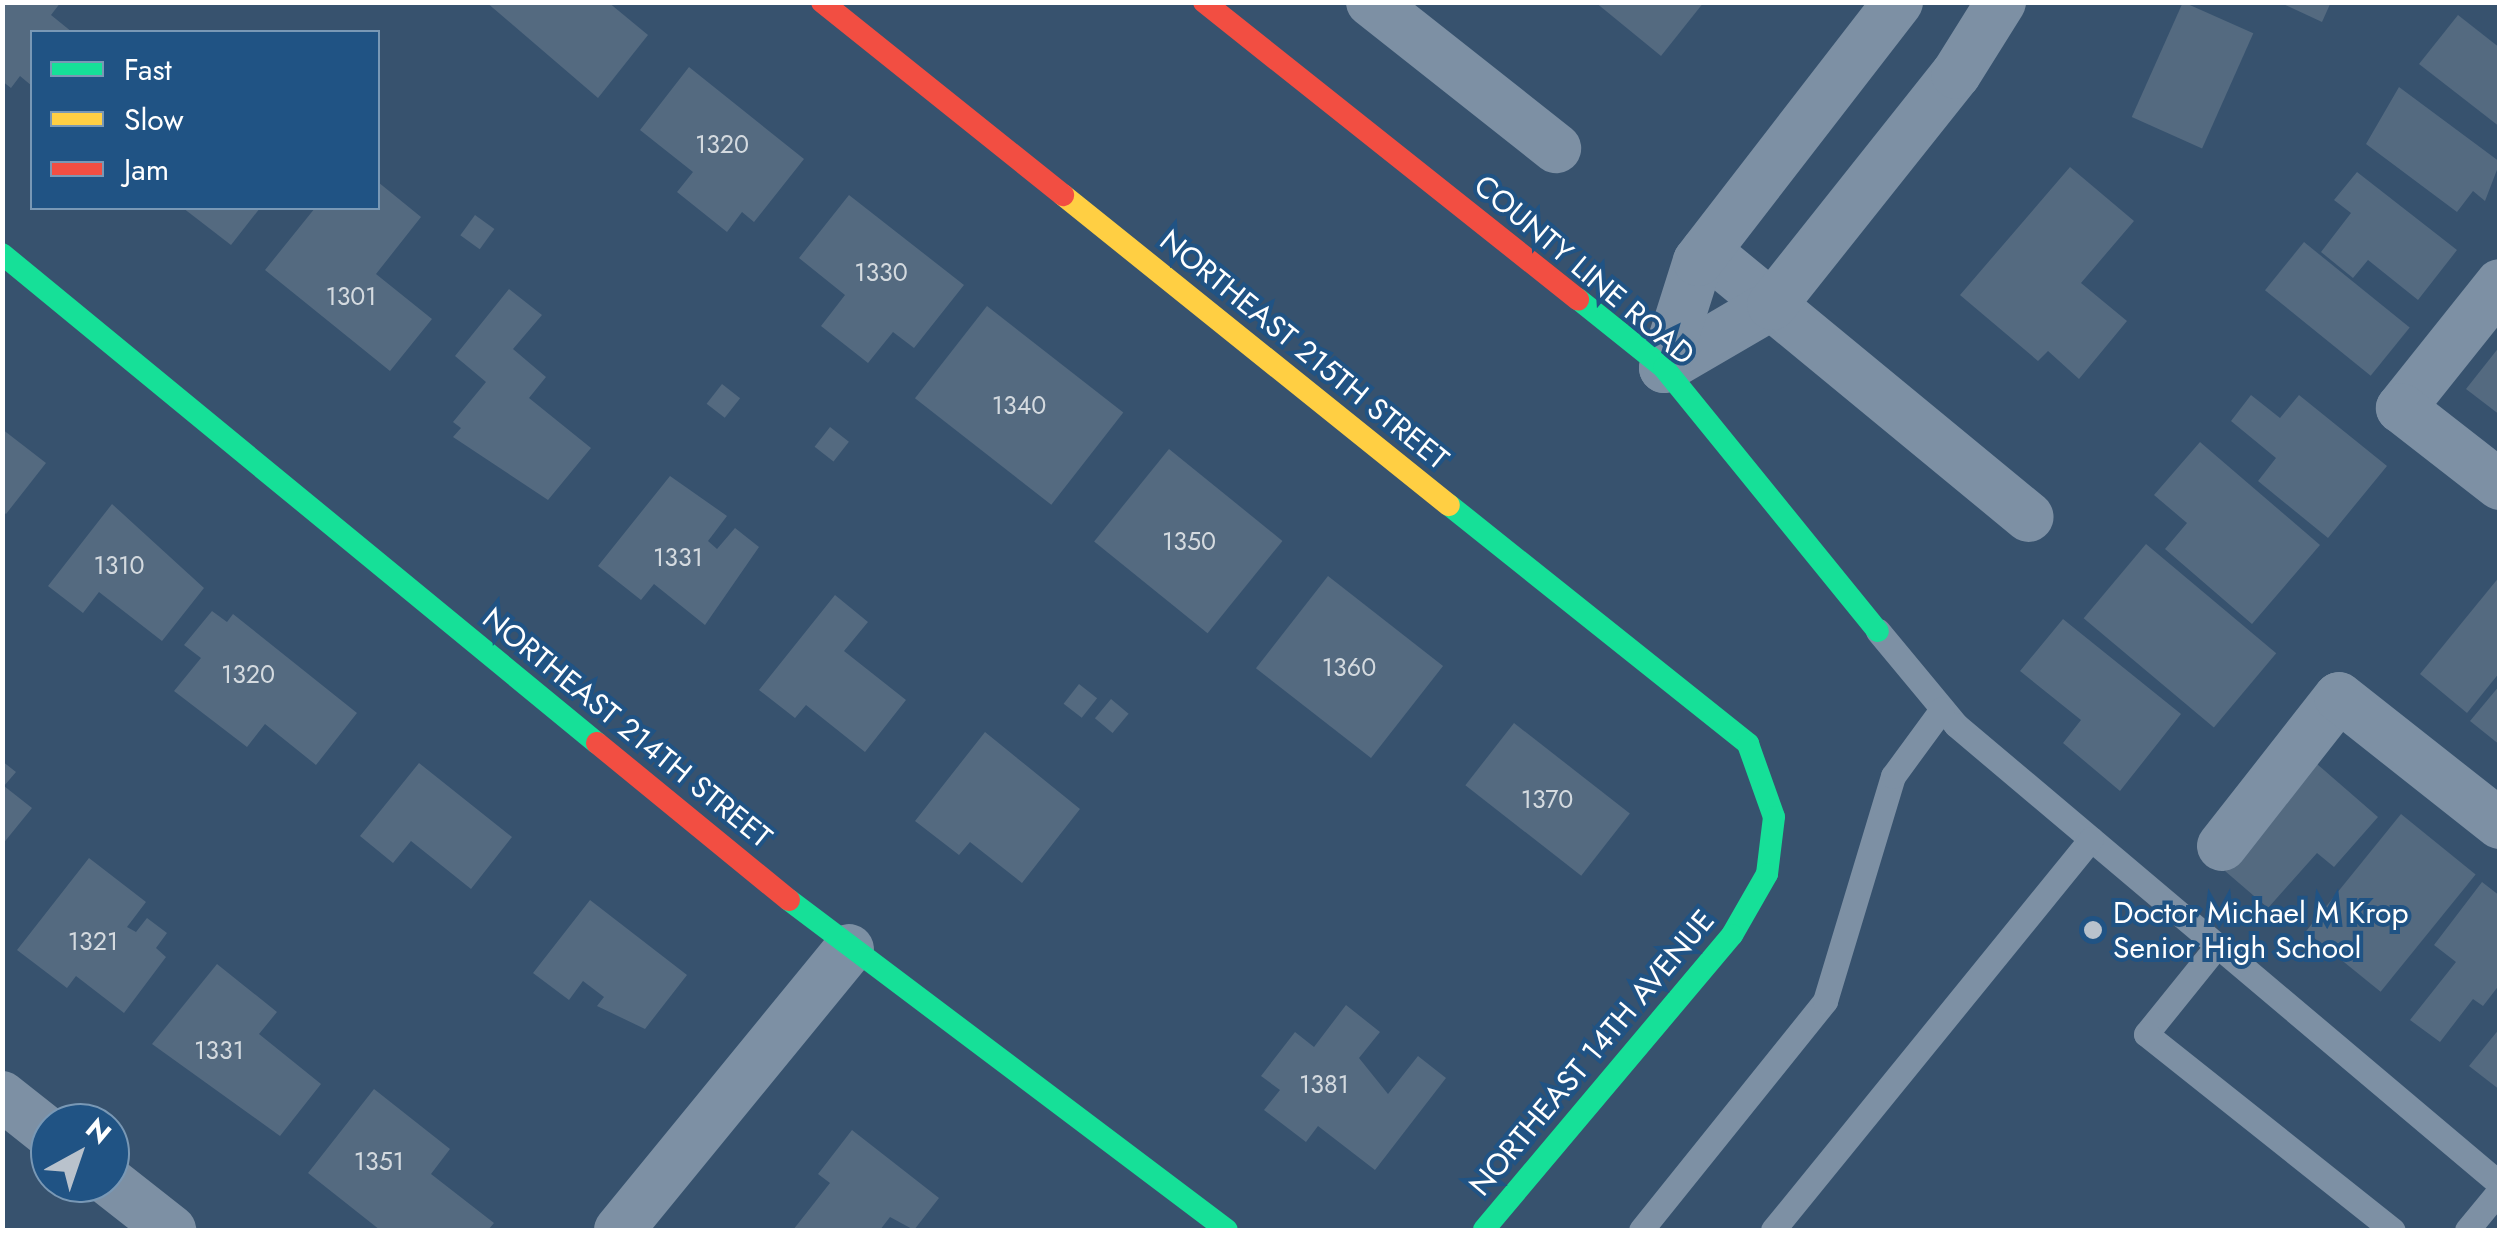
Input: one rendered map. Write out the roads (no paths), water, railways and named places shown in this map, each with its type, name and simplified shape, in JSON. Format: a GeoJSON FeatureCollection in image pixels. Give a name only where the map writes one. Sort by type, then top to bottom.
{"type":"FeatureCollection","features":[{"type":"Feature","properties":{"kind":"street","name":"NORTHEAST 215TH STREET"},"geometry":{"type":"LineString","coordinates":[[822,2],[1748,744]]}},
{"type":"Feature","properties":{"kind":"street","name":"COUNTY LINE ROAD"},"geometry":{"type":"LineString","coordinates":[[1204,2],[1664,368],[1878,631]]}},
{"type":"Feature","properties":{"kind":"street"},"geometry":{"type":"LineString","coordinates":[[1371,2],[1556,148]]}},
{"type":"Feature","properties":{"kind":"street"},"geometry":{"type":"LineString","coordinates":[[1664,368],[1706,251],[1898,2]]}},
{"type":"Feature","properties":{"kind":"street"},"geometry":{"type":"LineString","coordinates":[[1664,368],[1772,305],[1956,74],[2001,2]]}},
{"type":"Feature","properties":{"kind":"street"},"geometry":{"type":"LineString","coordinates":[[1706,251],[2029,517]]}},
{"type":"Feature","properties":{"kind":"street","name":"NORTHEAST 214TH STREET"},"geometry":{"type":"LineString","coordinates":[[2,254],[850,948],[1227,1230]]}},
{"type":"Feature","properties":{"kind":"street"},"geometry":{"type":"LineString","coordinates":[[2500,284],[2401,408],[2500,485]]}},
{"type":"Feature","properties":{"kind":"street"},"geometry":{"type":"LineString","coordinates":[[2222,846],[2339,697],[2500,824]]}},
{"type":"Feature","properties":{"kind":"street","name":"NORTHEAST 14TH AVENUE"},"geometry":{"type":"LineString","coordinates":[[1484,1230],[1732,935],[1767,874],[1774,817],[1748,744]]}},
{"type":"Feature","properties":{"kind":"street"},"geometry":{"type":"LineString","coordinates":[[619,1230],[850,948]]}},
{"type":"Feature","properties":{"kind":"street"},"geometry":{"type":"LineString","coordinates":[[2,1096],[30,1118]]}},
{"type":"Feature","properties":{"kind":"street"},"geometry":{"type":"LineString","coordinates":[[130,1198],[171,1230]]}},
{"type":"Feature","properties":{"kind":"lane"},"geometry":{"type":"LineString","coordinates":[[1878,631],[1942,709],[2500,1187],[2467,1230]]}},
{"type":"Feature","properties":{"kind":"lane"},"geometry":{"type":"LineString","coordinates":[[1641,1230],[1825,1001],[1892,776],[1942,709]]}},
{"type":"Feature","properties":{"kind":"lane"},"geometry":{"type":"LineString","coordinates":[[1773,1230],[2091,839]]}},
{"type":"Feature","properties":{"kind":"lane"},"geometry":{"type":"LineString","coordinates":[[2217,946],[2146,1034],[2392,1230]]}},
{"type":"Feature","properties":{"kind":"place","name":"Doctor Michael M Krop Senior High School"},"geometry":{"type":"Point","coordinates":[2093,930]}}]}
